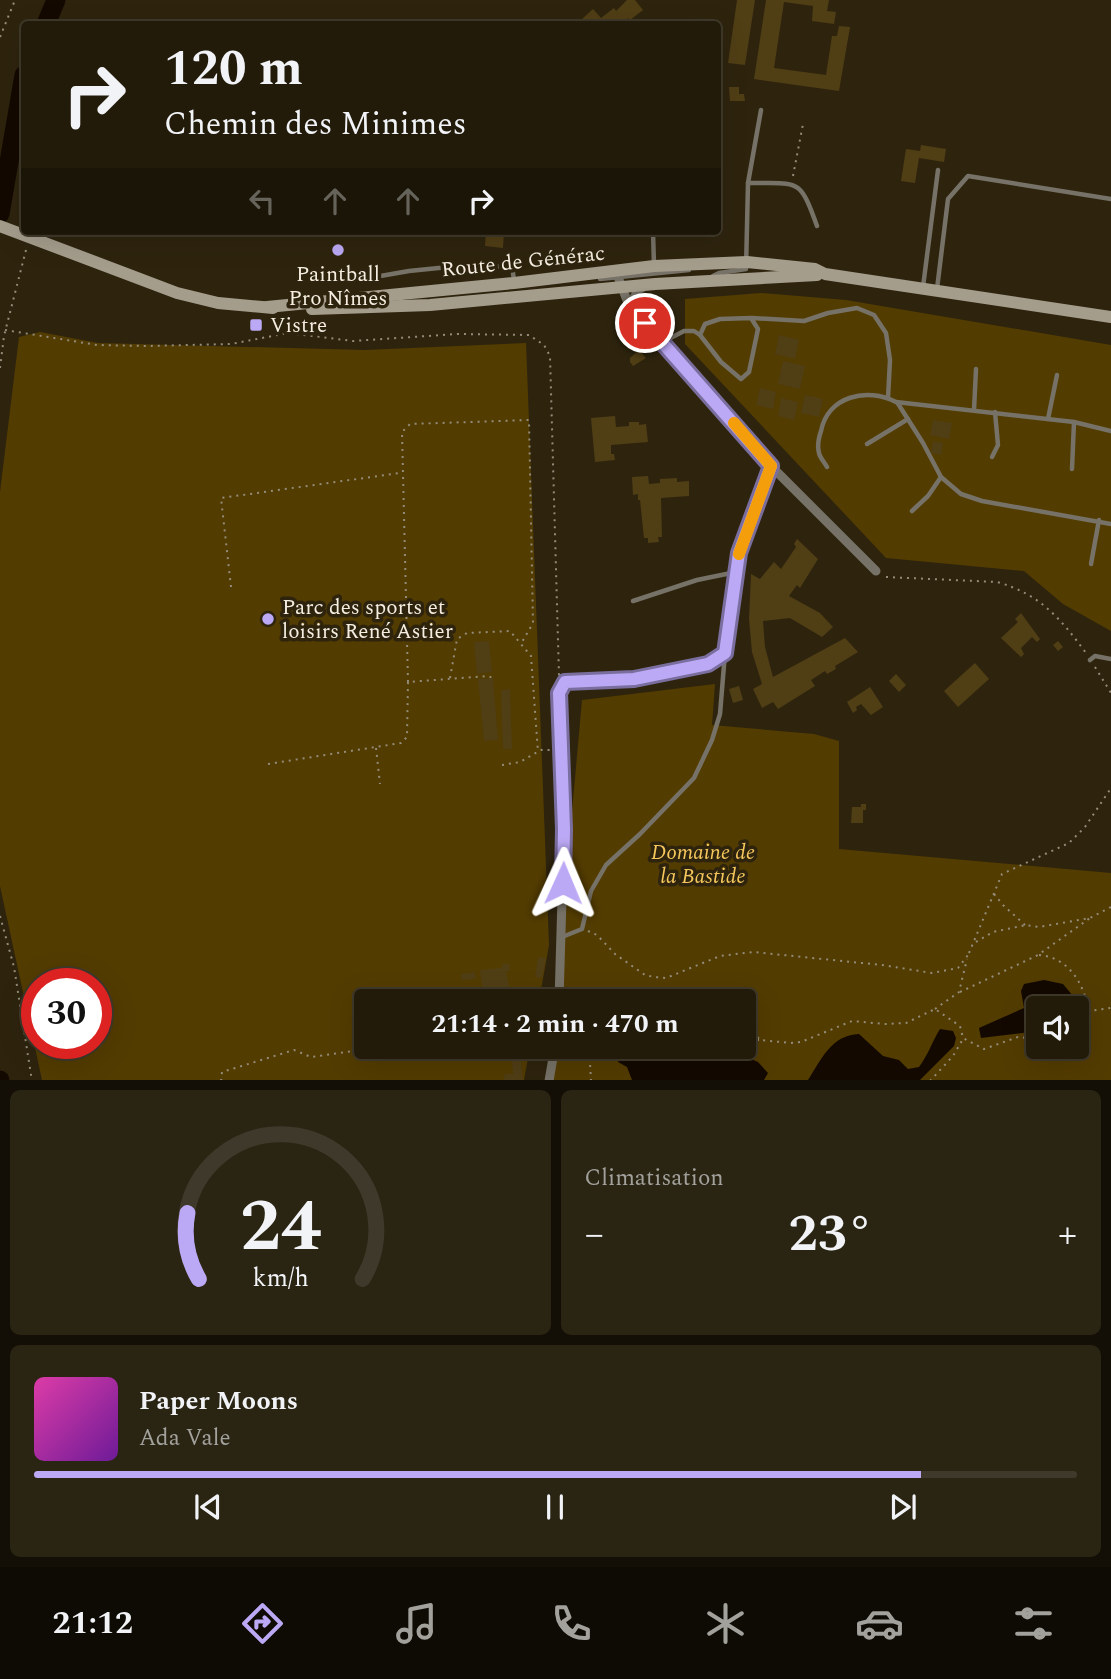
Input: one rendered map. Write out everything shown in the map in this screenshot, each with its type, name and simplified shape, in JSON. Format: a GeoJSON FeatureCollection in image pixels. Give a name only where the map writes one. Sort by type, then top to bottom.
{"type":"FeatureCollection","features":[{"type":"Feature","properties":{"kind":"street","name":"Route de Générac"},"geometry":{"type":"LineString","coordinates":[[0,226],[21,234]]}},
{"type":"Feature","properties":{"kind":"street","name":"Route de Générac"},"geometry":{"type":"LineString","coordinates":[[25,236],[177,293],[218,303],[267,307],[354,309],[459,303],[515,291],[557,276],[655,274],[704,281],[825,274],[1111,317]]}},
{"type":"Feature","properties":{"kind":"street","name":"Route de Générac"},"geometry":{"type":"LineString","coordinates":[[267,307],[405,292],[515,291],[619,282],[717,264],[747,262],[815,269],[825,274]]}},
{"type":"Feature","properties":{"kind":"street"},"geometry":{"type":"LineString","coordinates":[[619,282],[628,303],[771,466],[876,571]]}},
{"type":"Feature","properties":{"kind":"street"},"geometry":{"type":"LineString","coordinates":[[560,989],[564,829],[559,693],[565,682],[634,679],[708,664],[725,653],[739,553],[771,466]]}},
{"type":"Feature","properties":{"kind":"street"},"geometry":{"type":"LineString","coordinates":[[549,1080],[553,1059]]}},
{"type":"Feature","properties":{"kind":"lane"},"geometry":{"type":"LineString","coordinates":[[704,281],[719,272],[746,270],[748,183],[761,110]]}},
{"type":"Feature","properties":{"kind":"lane"},"geometry":{"type":"LineString","coordinates":[[923,288],[938,170]]}},
{"type":"Feature","properties":{"kind":"lane"},"geometry":{"type":"LineString","coordinates":[[937,290],[948,199],[968,176],[1111,198]]}},
{"type":"Feature","properties":{"kind":"lane"},"geometry":{"type":"LineString","coordinates":[[748,183],[792,184],[805,192],[817,226]]}},
{"type":"Feature","properties":{"kind":"lane"},"geometry":{"type":"LineString","coordinates":[[653,235],[655,274]]}},
{"type":"Feature","properties":{"kind":"lane"},"geometry":{"type":"LineString","coordinates":[[369,278],[468,265],[484,268],[512,265],[515,291]]}},
{"type":"Feature","properties":{"kind":"lane"},"geometry":{"type":"LineString","coordinates":[[557,276],[619,282]]}},
{"type":"Feature","properties":{"kind":"lane"},"geometry":{"type":"LineString","coordinates":[[628,303],[634,293],[649,288],[782,276]]}},
{"type":"Feature","properties":{"kind":"lane"},"geometry":{"type":"LineString","coordinates":[[700,335],[705,324],[720,319],[804,321],[857,308],[874,315],[887,333],[890,360],[888,398]]}},
{"type":"Feature","properties":{"kind":"lane"},"geometry":{"type":"LineString","coordinates":[[662,342],[684,331],[694,331],[720,362],[741,379],[749,372],[758,329],[751,318]]}},
{"type":"Feature","properties":{"kind":"lane"},"geometry":{"type":"LineString","coordinates":[[974,410],[976,369]]}},
{"type":"Feature","properties":{"kind":"lane"},"geometry":{"type":"LineString","coordinates":[[1048,419],[1056,375]]}},
{"type":"Feature","properties":{"kind":"lane"},"geometry":{"type":"LineString","coordinates":[[827,467],[819,453],[823,422],[832,407],[859,395],[888,398],[896,402],[1074,422],[1111,431]]}},
{"type":"Feature","properties":{"kind":"lane"},"geometry":{"type":"LineString","coordinates":[[896,402],[941,477],[961,494],[982,501],[1111,524]]}},
{"type":"Feature","properties":{"kind":"lane"},"geometry":{"type":"LineString","coordinates":[[992,457],[998,445],[995,412]]}},
{"type":"Feature","properties":{"kind":"lane"},"geometry":{"type":"LineString","coordinates":[[867,444],[908,419]]}},
{"type":"Feature","properties":{"kind":"lane"},"geometry":{"type":"LineString","coordinates":[[1072,468],[1074,422]]}},
{"type":"Feature","properties":{"kind":"lane"},"geometry":{"type":"LineString","coordinates":[[912,511],[928,496],[941,477]]}},
{"type":"Feature","properties":{"kind":"lane"},"geometry":{"type":"LineString","coordinates":[[1091,564],[1099,520]]}},
{"type":"Feature","properties":{"kind":"lane"},"geometry":{"type":"LineString","coordinates":[[633,601],[697,580],[737,572]]}},
{"type":"Feature","properties":{"kind":"lane"},"geometry":{"type":"LineString","coordinates":[[562,937],[582,929],[591,891],[606,865],[694,778],[712,740],[720,714],[725,653]]}},
{"type":"Feature","properties":{"kind":"lane"},"geometry":{"type":"LineString","coordinates":[[1090,660],[1095,656],[1111,659]]}},
{"type":"Feature","properties":{"kind":"path"},"geometry":{"type":"LineString","coordinates":[[0,37],[15,0]]}},
{"type":"Feature","properties":{"kind":"path"},"geometry":{"type":"LineString","coordinates":[[792,184],[803,124]]}},
{"type":"Feature","properties":{"kind":"path"},"geometry":{"type":"LineString","coordinates":[[0,368],[5,330],[25,236]]}},
{"type":"Feature","properties":{"kind":"path"},"geometry":{"type":"LineString","coordinates":[[5,330],[97,345],[147,346],[231,344],[288,333],[353,341],[457,334],[529,335],[544,345],[550,356],[559,693]]}},
{"type":"Feature","properties":{"kind":"path"},"geometry":{"type":"LineString","coordinates":[[268,764],[401,743],[408,737],[401,472],[402,432],[410,424],[529,420],[533,623],[522,642]]}},
{"type":"Feature","properties":{"kind":"path"},"geometry":{"type":"LineString","coordinates":[[231,587],[221,498],[401,472]]}},
{"type":"Feature","properties":{"kind":"path"},"geometry":{"type":"LineString","coordinates":[[876,571],[884,577],[997,582],[1012,586],[1061,619],[1111,693]]}},
{"type":"Feature","properties":{"kind":"path"},"geometry":{"type":"LineString","coordinates":[[450,679],[457,639],[467,633],[510,631],[522,642],[531,656],[538,752]]}},
{"type":"Feature","properties":{"kind":"path"},"geometry":{"type":"LineString","coordinates":[[408,682],[488,676],[493,678]]}},
{"type":"Feature","properties":{"kind":"path"},"geometry":{"type":"LineString","coordinates":[[376,747],[380,784]]}},
{"type":"Feature","properties":{"kind":"path"},"geometry":{"type":"LineString","coordinates":[[502,765],[520,762],[538,752],[561,750]]}},
{"type":"Feature","properties":{"kind":"path"},"geometry":{"type":"LineString","coordinates":[[582,929],[597,935],[615,954],[645,975],[666,978],[720,956],[753,952],[882,965],[932,973],[958,968],[975,943],[1002,874],[1069,843],[1085,827],[1111,788]]}},
{"type":"Feature","properties":{"kind":"path"},"geometry":{"type":"LineString","coordinates":[[993,892],[1003,905],[1026,925]]}},
{"type":"Feature","properties":{"kind":"path"},"geometry":{"type":"LineString","coordinates":[[756,1040],[791,1044],[852,1021],[906,1023],[935,1009],[959,992],[1038,955],[1090,918],[1111,907]]}},
{"type":"Feature","properties":{"kind":"path"},"geometry":{"type":"LineString","coordinates":[[0,916],[14,967],[32,1080]]}},
{"type":"Feature","properties":{"kind":"path"},"geometry":{"type":"LineString","coordinates":[[975,943],[993,932],[1026,925],[1039,927],[1090,918]]}},
{"type":"Feature","properties":{"kind":"path"},"geometry":{"type":"LineString","coordinates":[[959,992],[968,955]]}},
{"type":"Feature","properties":{"kind":"path"},"geometry":{"type":"LineString","coordinates":[[1038,955],[1052,956],[1072,972],[1085,996]]}},
{"type":"Feature","properties":{"kind":"path"},"geometry":{"type":"LineString","coordinates":[[1089,1011],[1111,1008]]}},
{"type":"Feature","properties":{"kind":"path"},"geometry":{"type":"LineString","coordinates":[[935,1009],[960,1026],[964,1038],[984,1049],[1018,1037],[1026,1038]]}},
{"type":"Feature","properties":{"kind":"path"},"geometry":{"type":"LineString","coordinates":[[756,1035],[760,1040]]}},
{"type":"Feature","properties":{"kind":"path"},"geometry":{"type":"LineString","coordinates":[[930,1080],[953,1056],[964,1038]]}},
{"type":"Feature","properties":{"kind":"path"},"geometry":{"type":"LineString","coordinates":[[221,1080],[222,1072],[294,1050],[311,1057],[354,1051]]}},
{"type":"Feature","properties":{"kind":"path"},"geometry":{"type":"LineString","coordinates":[[591,1059],[591,1080]]}},
{"type":"Feature","properties":{"kind":"green space"},"geometry":{"type":"Polygon","coordinates":[[[761,293],[846,300],[1111,345],[1111,631],[1063,604],[1024,571],[886,558],[685,344],[685,299],[761,293]]]}},
{"type":"Feature","properties":{"kind":"green space","name":"Parc des sports et loisirs René Astier"},"geometry":{"type":"Polygon","coordinates":[[[40,332],[98,343],[365,350],[526,343],[549,945],[541,989],[354,989],[354,1059],[528,1059],[524,1080],[42,1080],[37,1059],[112,1059],[112,968],[21,968],[21,983],[0,886],[0,492],[19,337],[40,332]]]}},
{"type":"Feature","properties":{"kind":"green space","name":"Domaine de la Bastide"},"geometry":{"type":"Polygon","coordinates":[[[715,684],[712,725],[814,734],[839,741],[839,849],[1111,873],[1111,1080],[548,1080],[550,1059],[756,1059],[756,989],[556,989],[582,700],[715,684]]]}},
{"type":"Feature","properties":{"kind":"shaded area"},"geometry":{"type":"Polygon","coordinates":[[[1044,980],[1063,984],[1073,996],[1026,996],[1026,1032],[981,1038],[979,1028],[1024,1008],[1021,991],[1024,984],[1044,980]]]}},
{"type":"Feature","properties":{"kind":"shaded area"},"geometry":{"type":"Polygon","coordinates":[[[940,1029],[953,1031],[956,1038],[954,1046],[920,1080],[808,1080],[828,1050],[849,1035],[859,1034],[883,1056],[899,1060],[908,1069],[919,1067],[940,1029]]]}},
{"type":"Feature","properties":{"kind":"shaded area"},"geometry":{"type":"Polygon","coordinates":[[[619,1059],[751,1059],[768,1073],[764,1080],[632,1080],[627,1067],[618,1062],[619,1059]]]}},
{"type":"Feature","properties":{"kind":"building"},"geometry":{"type":"Polygon","coordinates":[[[627,0],[635,0],[643,10],[626,21],[581,20],[593,9],[601,18],[614,8],[616,11],[627,0]]]}},
{"type":"Feature","properties":{"kind":"building"},"geometry":{"type":"Polygon","coordinates":[[[737,0],[755,0],[745,65],[728,63],[737,0]]]}},
{"type":"Feature","properties":{"kind":"building"},"geometry":{"type":"Polygon","coordinates":[[[766,0],[829,0],[827,11],[836,12],[834,24],[812,21],[813,6],[784,2],[774,68],[826,75],[832,36],[837,36],[839,26],[850,27],[839,91],[754,79],[766,0]]]}},
{"type":"Feature","properties":{"kind":"building"},"geometry":{"type":"Polygon","coordinates":[[[729,87],[739,87],[739,94],[744,94],[745,101],[730,101],[729,87]]]}},
{"type":"Feature","properties":{"kind":"building"},"geometry":{"type":"Polygon","coordinates":[[[921,145],[946,149],[944,162],[919,158],[915,183],[901,181],[906,149],[920,151],[921,145]]]}},
{"type":"Feature","properties":{"kind":"building"},"geometry":{"type":"Polygon","coordinates":[[[486,235],[504,235],[503,248],[485,246],[486,235]]]}},
{"type":"Feature","properties":{"kind":"building"},"geometry":{"type":"Polygon","coordinates":[[[779,335],[799,340],[795,359],[775,354],[779,335]]]}},
{"type":"Feature","properties":{"kind":"building"},"geometry":{"type":"Polygon","coordinates":[[[639,350],[646,358],[633,366],[630,358],[639,350]]]}},
{"type":"Feature","properties":{"kind":"building"},"geometry":{"type":"Polygon","coordinates":[[[783,361],[805,366],[800,389],[778,384],[783,361]]]}},
{"type":"Feature","properties":{"kind":"building"},"geometry":{"type":"Polygon","coordinates":[[[760,388],[776,392],[773,409],[756,405],[760,388]]]}},
{"type":"Feature","properties":{"kind":"building"},"geometry":{"type":"Polygon","coordinates":[[[805,395],[823,399],[819,417],[801,413],[805,395]]]}},
{"type":"Feature","properties":{"kind":"building"},"geometry":{"type":"Polygon","coordinates":[[[781,398],[798,402],[794,420],[778,416],[781,398]]]}},
{"type":"Feature","properties":{"kind":"building"},"geometry":{"type":"Polygon","coordinates":[[[615,416],[616,427],[629,426],[629,422],[646,424],[648,442],[611,445],[611,454],[614,454],[615,460],[595,462],[591,418],[615,416]]]}},
{"type":"Feature","properties":{"kind":"building"},"geometry":{"type":"Polygon","coordinates":[[[933,420],[952,423],[949,439],[930,435],[933,420]]]}},
{"type":"Feature","properties":{"kind":"building"},"geometry":{"type":"Polygon","coordinates":[[[933,441],[943,443],[941,455],[931,453],[933,441]]]}},
{"type":"Feature","properties":{"kind":"building"},"geometry":{"type":"Polygon","coordinates":[[[648,476],[649,484],[660,483],[660,479],[677,478],[677,482],[689,481],[689,496],[661,498],[662,537],[658,537],[659,542],[648,543],[648,538],[644,538],[640,500],[638,494],[633,495],[632,477],[648,476]]]}},
{"type":"Feature","properties":{"kind":"building"},"geometry":{"type":"Polygon","coordinates":[[[797,539],[818,559],[800,588],[797,585],[789,596],[820,613],[833,627],[822,637],[790,618],[763,621],[765,647],[773,677],[845,638],[858,652],[835,666],[836,669],[827,674],[825,671],[811,680],[815,686],[778,709],[773,702],[762,708],[753,689],[762,684],[752,652],[749,619],[751,574],[760,579],[774,562],[781,569],[796,547],[794,544],[797,539]]]}},
{"type":"Feature","properties":{"kind":"building"},"geometry":{"type":"Polygon","coordinates":[[[1021,613],[1040,639],[1037,642],[1032,637],[1021,648],[1024,654],[1021,657],[1001,638],[1018,622],[1015,619],[1021,613]]]}},
{"type":"Feature","properties":{"kind":"building"},"geometry":{"type":"Polygon","coordinates":[[[489,641],[492,672],[477,674],[474,642],[489,641]]]}},
{"type":"Feature","properties":{"kind":"building"},"geometry":{"type":"Polygon","coordinates":[[[1058,641],[1063,647],[1058,651],[1053,645],[1058,641]]]}},
{"type":"Feature","properties":{"kind":"building"},"geometry":{"type":"Polygon","coordinates":[[[975,663],[989,679],[958,707],[944,691],[975,663]]]}},
{"type":"Feature","properties":{"kind":"building"},"geometry":{"type":"Polygon","coordinates":[[[896,674],[906,685],[899,692],[889,681],[896,674]]]}},
{"type":"Feature","properties":{"kind":"building"},"geometry":{"type":"Polygon","coordinates":[[[493,678],[498,740],[484,741],[478,679],[493,678]]]}},
{"type":"Feature","properties":{"kind":"building"},"geometry":{"type":"Polygon","coordinates":[[[739,686],[743,700],[733,703],[729,689],[739,686]]]}},
{"type":"Feature","properties":{"kind":"building"},"geometry":{"type":"Polygon","coordinates":[[[870,687],[883,707],[871,715],[861,704],[853,713],[847,702],[870,687]]]}},
{"type":"Feature","properties":{"kind":"building"},"geometry":{"type":"Polygon","coordinates":[[[510,689],[512,749],[503,749],[501,690],[510,689]]]}},
{"type":"Feature","properties":{"kind":"building"},"geometry":{"type":"Polygon","coordinates":[[[861,804],[866,804],[863,823],[851,823],[852,807],[861,807],[861,804]]]}},
{"type":"Feature","properties":{"kind":"building"},"geometry":{"type":"Polygon","coordinates":[[[538,957],[546,958],[542,978],[535,977],[538,957]]]}},
{"type":"Feature","properties":{"kind":"building"},"geometry":{"type":"Polygon","coordinates":[[[502,964],[509,964],[510,971],[506,971],[510,989],[482,989],[480,970],[502,968],[502,964]]]}},
{"type":"Feature","properties":{"kind":"building"},"geometry":{"type":"Polygon","coordinates":[[[475,972],[476,979],[461,980],[461,974],[475,972]]]}},
{"type":"Feature","properties":{"kind":"building"},"geometry":{"type":"Polygon","coordinates":[[[512,1059],[521,1059],[523,1080],[503,1080],[505,1074],[513,1074],[512,1059]]]}},
{"type":"Feature","properties":{"kind":"waterway"},"geometry":{"type":"LineString","coordinates":[[47,21],[56,0]]}},
{"type":"Feature","properties":{"kind":"waterway"},"geometry":{"type":"LineString","coordinates":[[0,214],[21,92]]}},
{"type":"Feature","properties":{"kind":"slow traffic"},"geometry":{"type":"LineString","coordinates":[[734,423],[771,466],[739,554]]}},
{"type":"Feature","properties":{"kind":"place","name":"Paintball Pro Nîmes"},"geometry":{"type":"Point","coordinates":[338,250]}},
{"type":"Feature","properties":{"kind":"place","name":"Vistre"},"geometry":{"type":"Point","coordinates":[256,325]}},
{"type":"Feature","properties":{"kind":"place","name":"Parc des sports et loisirs René Astier"},"geometry":{"type":"Point","coordinates":[268,619]}},
{"type":"Feature","properties":{"kind":"route"},"geometry":{"type":"LineString","coordinates":[[563,883],[564,829],[559,693],[565,682],[634,679],[708,664],[725,653],[739,553],[771,466],[645,323]]}}]}
